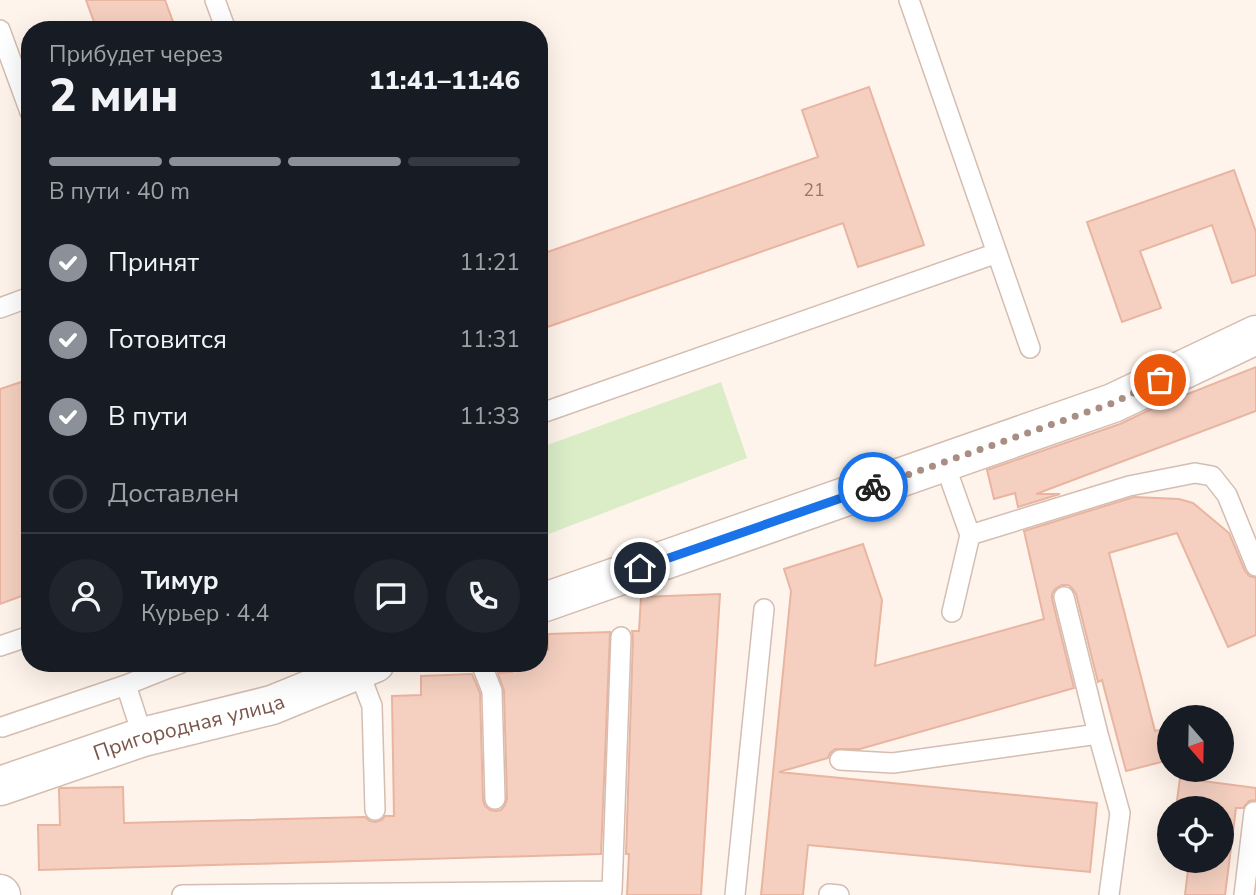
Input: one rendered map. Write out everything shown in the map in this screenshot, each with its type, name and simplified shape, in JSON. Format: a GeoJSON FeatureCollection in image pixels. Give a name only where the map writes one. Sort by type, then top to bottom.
{"type":"FeatureCollection","features":[{"type":"Feature","properties":{"kind":"street"},"geometry":{"type":"LineString","coordinates":[[548,601],[1113,403],[1256,335]]}},
{"type":"Feature","properties":{"kind":"street","name":"Пригородная улица"},"geometry":{"type":"LineString","coordinates":[[0,786],[143,737],[272,705],[347,672]]}},
{"type":"Feature","properties":{"kind":"lane"},"geometry":{"type":"LineString","coordinates":[[215,0],[223,21]]}},
{"type":"Feature","properties":{"kind":"lane"},"geometry":{"type":"LineString","coordinates":[[909,0],[1030,348]]}},
{"type":"Feature","properties":{"kind":"lane"},"geometry":{"type":"LineString","coordinates":[[0,30],[21,87]]}},
{"type":"Feature","properties":{"kind":"lane"},"geometry":{"type":"LineString","coordinates":[[548,411],[997,253]]}},
{"type":"Feature","properties":{"kind":"lane"},"geometry":{"type":"LineString","coordinates":[[0,308],[21,300]]}},
{"type":"Feature","properties":{"kind":"lane"},"geometry":{"type":"LineString","coordinates":[[944,462],[970,535],[952,612]]}},
{"type":"Feature","properties":{"kind":"lane"},"geometry":{"type":"LineString","coordinates":[[970,535],[1129,486],[1195,473],[1212,476],[1227,495],[1256,566]]}},
{"type":"Feature","properties":{"kind":"lane"},"geometry":{"type":"LineString","coordinates":[[1064,597],[1120,813],[1109,895]]}},
{"type":"Feature","properties":{"kind":"lane"},"geometry":{"type":"LineString","coordinates":[[735,895],[764,609]]}},
{"type":"Feature","properties":{"kind":"lane"},"geometry":{"type":"LineString","coordinates":[[182,895],[612,891],[621,637]]}},
{"type":"Feature","properties":{"kind":"lane"},"geometry":{"type":"LineString","coordinates":[[0,646],[21,639]]}},
{"type":"Feature","properties":{"kind":"lane"},"geometry":{"type":"LineString","coordinates":[[2,727],[158,672]]}},
{"type":"Feature","properties":{"kind":"lane"},"geometry":{"type":"LineString","coordinates":[[365,672],[372,706],[374,810]]}},
{"type":"Feature","properties":{"kind":"lane"},"geometry":{"type":"LineString","coordinates":[[485,672],[492,691],[495,799]]}},
{"type":"Feature","properties":{"kind":"lane"},"geometry":{"type":"LineString","coordinates":[[126,685],[143,737]]}},
{"type":"Feature","properties":{"kind":"lane"},"geometry":{"type":"LineString","coordinates":[[840,760],[893,763],[1098,734]]}},
{"type":"Feature","properties":{"kind":"lane"},"geometry":{"type":"LineString","coordinates":[[1244,895],[1254,812]]}},
{"type":"Feature","properties":{"kind":"green space"},"geometry":{"type":"Polygon","coordinates":[[[721,382],[747,458],[548,534],[548,445],[721,382]]]}},
{"type":"Feature","properties":{"kind":"building"},"geometry":{"type":"Polygon","coordinates":[[[86,0],[165,0],[173,21],[94,21],[86,0]]]}},
{"type":"Feature","properties":{"kind":"building"},"geometry":{"type":"Polygon","coordinates":[[[869,87],[924,245],[858,267],[843,223],[548,327],[548,252],[818,157],[802,110],[869,87]]]}},
{"type":"Feature","properties":{"kind":"building"},"geometry":{"type":"Polygon","coordinates":[[[1234,170],[1256,232],[1256,275],[1232,283],[1212,225],[1140,251],[1161,308],[1122,322],[1087,222],[1234,170]]]}},
{"type":"Feature","properties":{"kind":"building"},"geometry":{"type":"Polygon","coordinates":[[[1256,367],[1256,411],[1036,494],[1060,494],[1018,507],[1015,493],[994,499],[987,470],[1120,424],[1256,367]]]}},
{"type":"Feature","properties":{"kind":"building"},"geometry":{"type":"Polygon","coordinates":[[[21,382],[21,596],[0,604],[0,389],[21,382]]]}},
{"type":"Feature","properties":{"kind":"building"},"geometry":{"type":"Polygon","coordinates":[[[1134,497],[1179,499],[1193,503],[1229,533],[1245,571],[1256,578],[1256,635],[1228,647],[1177,533],[1109,553],[1157,731],[1157,763],[1126,771],[1102,680],[1098,682],[1076,594],[1068,585],[1062,585],[1055,589],[1052,599],[1074,688],[860,749],[835,749],[828,758],[779,772],[1097,803],[1090,872],[808,845],[803,895],[761,895],[791,591],[784,569],[863,544],[882,600],[875,666],[1044,619],[1024,531],[1134,497]]]}},
{"type":"Feature","properties":{"kind":"building"},"geometry":{"type":"Polygon","coordinates":[[[720,594],[701,895],[627,895],[632,631],[639,631],[641,597],[720,594]]]}},
{"type":"Feature","properties":{"kind":"building"},"geometry":{"type":"Polygon","coordinates":[[[610,632],[601,854],[39,870],[38,825],[60,825],[60,788],[123,787],[124,823],[365,817],[376,822],[385,816],[394,816],[392,696],[421,695],[421,676],[472,674],[480,693],[483,800],[490,810],[501,810],[507,799],[504,691],[498,673],[548,672],[548,634],[610,632]]]}},
{"type":"Feature","properties":{"kind":"building"},"geometry":{"type":"Polygon","coordinates":[[[1179,782],[1210,782],[1256,788],[1256,800],[1249,801],[1243,808],[1236,808],[1234,824],[1234,796],[1178,796],[1179,782]]]}},
{"type":"Feature","properties":{"kind":"building"},"geometry":{"type":"Polygon","coordinates":[[[1188,873],[1228,873],[1225,895],[1185,895],[1188,873]]]}},
{"type":"Feature","properties":{"kind":"way so far"},"geometry":{"type":"LineString","coordinates":[[873,487],[1113,403],[1160,380]]}},
{"type":"Feature","properties":{"kind":"route"},"geometry":{"type":"LineString","coordinates":[[640,568],[873,487]]}}]}
